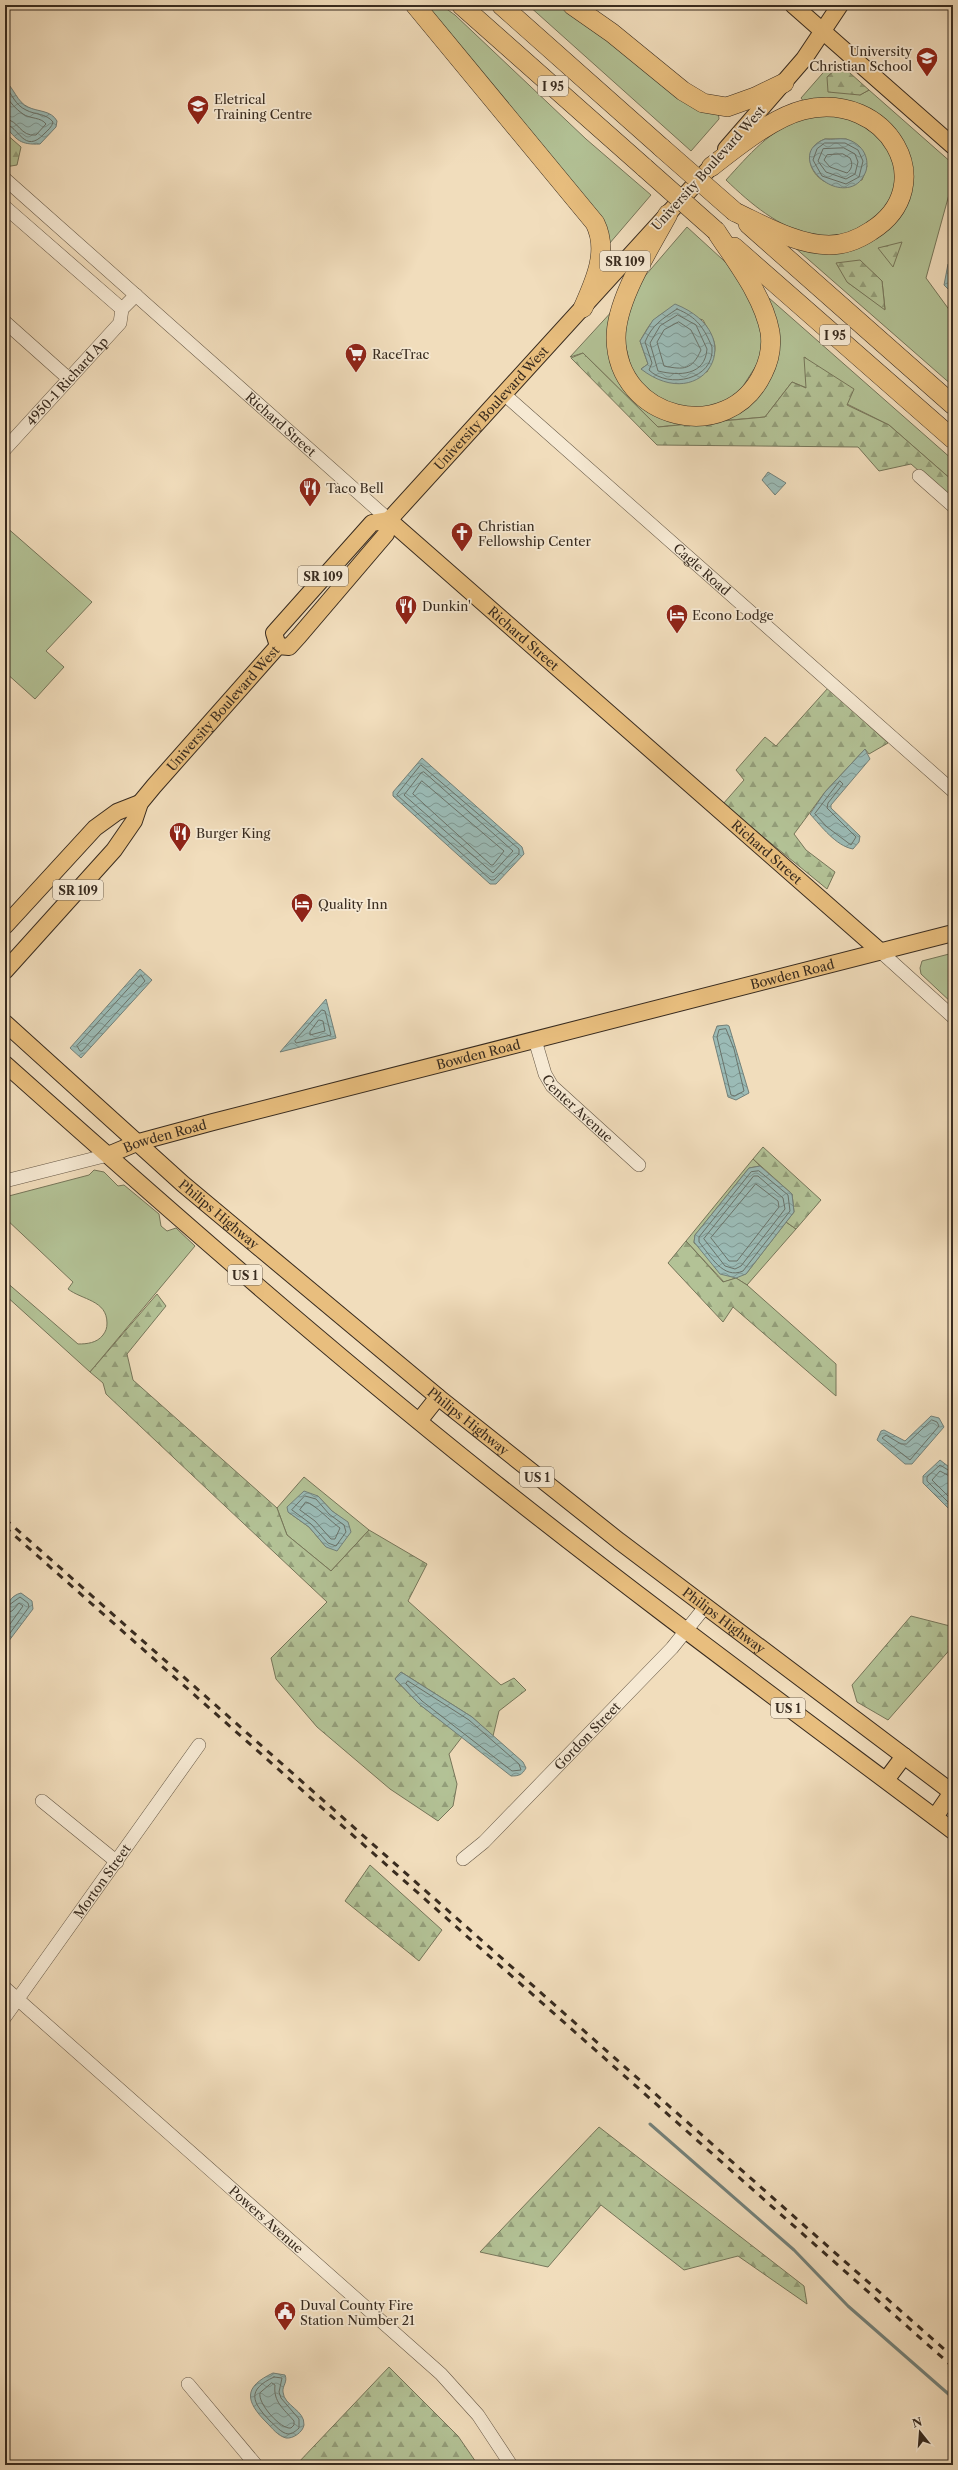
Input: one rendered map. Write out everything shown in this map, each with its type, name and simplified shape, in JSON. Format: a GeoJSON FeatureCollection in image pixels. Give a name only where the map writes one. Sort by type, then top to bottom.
{"type":"FeatureCollection","features":[{"type":"Feature","properties":{"kind":"highway"},"geometry":{"type":"LineString","coordinates":[[415,5],[595,223],[601,243],[598,272],[583,308]]}},
{"type":"Feature","properties":{"kind":"highway","name":"I 95"},"geometry":{"type":"LineString","coordinates":[[461,5],[953,440]]}},
{"type":"Feature","properties":{"kind":"highway","name":"I 95"},"geometry":{"type":"LineString","coordinates":[[501,5],[953,405]]}},
{"type":"Feature","properties":{"kind":"highway"},"geometry":{"type":"LineString","coordinates":[[572,5],[612,33],[683,91],[703,103],[727,107],[755,97],[784,83]]}},
{"type":"Feature","properties":{"kind":"highway"},"geometry":{"type":"LineString","coordinates":[[711,167],[740,145],[778,121],[802,110],[825,107],[843,108],[864,115],[888,134],[900,155],[903,180],[900,198],[882,224],[852,241],[830,245],[818,244],[774,230],[735,212]]}},
{"type":"Feature","properties":{"kind":"highway"},"geometry":{"type":"LineString","coordinates":[[668,214],[622,307],[616,327],[616,339],[620,364],[633,387],[652,404],[674,414],[700,416],[714,413],[735,404],[751,393],[768,362],[770,333],[763,310],[750,283],[716,231]]}},
{"type":"Feature","properties":{"kind":"main road"},"geometry":{"type":"LineString","coordinates":[[793,5],[953,146]]}},
{"type":"Feature","properties":{"kind":"main road","name":"University Boulevard West"},"geometry":{"type":"LineString","coordinates":[[5,971],[114,850],[134,821],[140,803],[278,646],[289,647],[299,636],[386,534],[389,520],[505,395],[711,167],[784,83],[824,32],[840,5]]}},
{"type":"Feature","properties":{"kind":"main road","name":"Richard Street"},"geometry":{"type":"LineString","coordinates":[[389,520],[881,952]]}},
{"type":"Feature","properties":{"kind":"main road","name":"University Boulevard West"},"geometry":{"type":"LineString","coordinates":[[5,926],[95,828],[117,812],[140,803]]}},
{"type":"Feature","properties":{"kind":"main road","name":"Bowden Road"},"geometry":{"type":"LineString","coordinates":[[108,1155],[139,1142],[953,933]]}},
{"type":"Feature","properties":{"kind":"main road","name":"Philips Highway"},"geometry":{"type":"LineString","coordinates":[[5,1023],[139,1142],[183,1184],[438,1397],[705,1607],[953,1792]]}},
{"type":"Feature","properties":{"kind":"main road","name":"US 1"},"geometry":{"type":"LineString","coordinates":[[5,1064],[206,1241],[419,1421],[550,1526],[953,1830]]}},
{"type":"Feature","properties":{"kind":"main road"},"geometry":{"type":"LineString","coordinates":[[419,1421],[438,1397]]}},
{"type":"Feature","properties":{"kind":"main road"},"geometry":{"type":"LineString","coordinates":[[886,1780],[904,1756]]}},
{"type":"Feature","properties":{"kind":"main road"},"geometry":{"type":"LineString","coordinates":[[935,1817],[953,1792]]}},
{"type":"Feature","properties":{"kind":"street","name":"Richard Street"},"geometry":{"type":"LineString","coordinates":[[5,179],[389,520]]}},
{"type":"Feature","properties":{"kind":"street"},"geometry":{"type":"LineString","coordinates":[[5,207],[122,309]]}},
{"type":"Feature","properties":{"kind":"street","name":"4950-1 Richard Ap"},"geometry":{"type":"LineString","coordinates":[[5,449],[120,323],[122,309],[136,295]]}},
{"type":"Feature","properties":{"kind":"street"},"geometry":{"type":"LineString","coordinates":[[5,322],[69,379]]}},
{"type":"Feature","properties":{"kind":"street","name":"Cagle Road"},"geometry":{"type":"LineString","coordinates":[[505,395],[953,791]]}},
{"type":"Feature","properties":{"kind":"street"},"geometry":{"type":"LineString","coordinates":[[918,476],[953,506]]}},
{"type":"Feature","properties":{"kind":"street","name":"Richard Street"},"geometry":{"type":"LineString","coordinates":[[881,952],[953,1017]]}},
{"type":"Feature","properties":{"kind":"street","name":"Center Avenue"},"geometry":{"type":"LineString","coordinates":[[535,1040],[545,1074],[552,1086],[639,1164]]}},
{"type":"Feature","properties":{"kind":"street","name":"Bowden Road"},"geometry":{"type":"LineString","coordinates":[[5,1181],[108,1155]]}},
{"type":"Feature","properties":{"kind":"street","name":"Gordon Street"},"geometry":{"type":"LineString","coordinates":[[463,1859],[490,1836],[667,1653],[705,1607]]}},
{"type":"Feature","properties":{"kind":"street","name":"Morton Street"},"geometry":{"type":"LineString","coordinates":[[5,2017],[17,1998],[117,1862],[199,1745]]}},
{"type":"Feature","properties":{"kind":"street"},"geometry":{"type":"LineString","coordinates":[[42,1801],[117,1862]]}},
{"type":"Feature","properties":{"kind":"street","name":"Powers Avenue"},"geometry":{"type":"LineString","coordinates":[[5,1988],[441,2374],[478,2415],[511,2465]]}},
{"type":"Feature","properties":{"kind":"street"},"geometry":{"type":"LineString","coordinates":[[188,2384],[256,2465]]}},
{"type":"Feature","properties":{"kind":"green space"},"geometry":{"type":"Polygon","coordinates":[[[420,5],[441,5],[455,15],[586,139],[651,195],[609,244],[420,5]]]}},
{"type":"Feature","properties":{"kind":"green space"},"geometry":{"type":"Polygon","coordinates":[[[528,5],[565,5],[718,111],[719,119],[691,151],[528,5]]]}},
{"type":"Feature","properties":{"kind":"green space"},"geometry":{"type":"Polygon","coordinates":[[[835,64],[841,65],[827,77],[860,95],[869,90],[953,164],[953,180],[926,278],[953,315],[953,386],[793,246],[836,249],[904,203],[891,128],[804,102],[801,98],[829,66],[835,64]],[[860,261],[847,282],[885,309],[882,281],[860,261]]]}},
{"type":"Feature","properties":{"kind":"green space"},"geometry":{"type":"Polygon","coordinates":[[[841,65],[869,90],[860,95],[828,92],[827,77],[841,65]]]}},
{"type":"Feature","properties":{"kind":"green space"},"geometry":{"type":"Polygon","coordinates":[[[847,114],[888,144],[895,167],[896,180],[893,194],[887,206],[878,216],[866,225],[840,235],[812,235],[788,226],[766,214],[745,198],[726,180],[761,144],[781,129],[804,118],[847,114]],[[825,139],[817,143],[813,149],[810,156],[810,163],[817,176],[823,181],[838,185],[862,180],[867,166],[853,142],[846,139],[825,139]]]}},
{"type":"Feature","properties":{"kind":"green space"},"geometry":{"type":"Polygon","coordinates":[[[5,133],[21,147],[17,165],[5,167],[5,133]]]}},
{"type":"Feature","properties":{"kind":"green space"},"geometry":{"type":"Polygon","coordinates":[[[687,227],[733,269],[762,324],[761,358],[738,394],[707,409],[667,405],[633,376],[623,335],[633,299],[645,276],[687,227]],[[671,309],[660,315],[649,326],[640,341],[648,364],[641,369],[707,372],[714,356],[715,345],[703,320],[671,309]]]}},
{"type":"Feature","properties":{"kind":"green space"},"geometry":{"type":"Polygon","coordinates":[[[902,242],[893,267],[878,248],[902,242]]]}},
{"type":"Feature","properties":{"kind":"green space"},"geometry":{"type":"Polygon","coordinates":[[[860,260],[882,281],[885,310],[847,282],[836,263],[860,260]]]}},
{"type":"Feature","properties":{"kind":"green space"},"geometry":{"type":"Polygon","coordinates":[[[769,298],[953,460],[953,481],[889,425],[847,404],[805,357],[807,388],[792,382],[765,417],[719,421],[767,379],[765,302],[769,298]]]}},
{"type":"Feature","properties":{"kind":"green space"},"geometry":{"type":"Polygon","coordinates":[[[614,309],[613,364],[688,424],[658,427],[583,353],[570,357],[614,309]]]}},
{"type":"Feature","properties":{"kind":"green space"},"geometry":{"type":"Polygon","coordinates":[[[583,353],[658,427],[765,417],[792,382],[806,388],[804,357],[854,389],[847,405],[889,425],[953,481],[953,501],[911,464],[879,471],[858,447],[657,445],[571,358],[583,353]]]}},
{"type":"Feature","properties":{"kind":"green space"},"geometry":{"type":"Polygon","coordinates":[[[5,526],[92,602],[46,651],[64,667],[35,699],[5,672],[5,526]]]}},
{"type":"Feature","properties":{"kind":"green space"},"geometry":{"type":"Polygon","coordinates":[[[828,688],[888,743],[869,754],[865,749],[825,792],[794,834],[806,850],[835,872],[827,889],[723,804],[744,780],[736,770],[765,737],[776,746],[828,688]]]}},
{"type":"Feature","properties":{"kind":"green space"},"geometry":{"type":"Polygon","coordinates":[[[953,953],[953,1004],[921,974],[920,968],[922,961],[953,953]]]}},
{"type":"Feature","properties":{"kind":"green space"},"geometry":{"type":"Polygon","coordinates":[[[763,1147],[821,1200],[796,1229],[786,1222],[794,1212],[792,1194],[753,1159],[763,1147]]]}},
{"type":"Feature","properties":{"kind":"green space"},"geometry":{"type":"Polygon","coordinates":[[[753,1159],[760,1166],[749,1168],[695,1235],[694,1243],[746,1274],[786,1222],[796,1229],[747,1285],[736,1278],[724,1282],[686,1241],[753,1159]]]}},
{"type":"Feature","properties":{"kind":"green space"},"geometry":{"type":"Polygon","coordinates":[[[94,1170],[104,1172],[118,1186],[124,1185],[159,1214],[161,1226],[167,1231],[176,1228],[195,1246],[90,1372],[5,1295],[5,1281],[78,1344],[88,1343],[101,1338],[106,1329],[106,1315],[103,1310],[93,1302],[68,1289],[73,1282],[5,1218],[5,1197],[89,1175],[94,1170]]]}},
{"type":"Feature","properties":{"kind":"green space"},"geometry":{"type":"Polygon","coordinates":[[[686,1241],[723,1282],[736,1278],[747,1285],[836,1364],[836,1396],[733,1307],[723,1322],[668,1263],[686,1241]]]}},
{"type":"Feature","properties":{"kind":"green space"},"geometry":{"type":"Polygon","coordinates":[[[157,1294],[166,1306],[127,1354],[133,1380],[277,1508],[287,1535],[331,1571],[369,1530],[427,1564],[408,1601],[501,1685],[514,1678],[526,1690],[499,1711],[493,1736],[472,1717],[401,1672],[395,1679],[419,1704],[462,1737],[449,1754],[457,1784],[453,1806],[438,1821],[390,1789],[317,1727],[276,1679],[271,1658],[327,1602],[106,1394],[103,1383],[90,1372],[157,1294]]]}},
{"type":"Feature","properties":{"kind":"green space"},"geometry":{"type":"Polygon","coordinates":[[[304,1477],[369,1530],[331,1571],[287,1535],[277,1508],[304,1477]],[[318,1496],[288,1512],[309,1527],[326,1547],[348,1523],[332,1511],[318,1496]]]}},
{"type":"Feature","properties":{"kind":"green space"},"geometry":{"type":"Polygon","coordinates":[[[911,1616],[950,1626],[953,1622],[953,1646],[888,1720],[857,1702],[852,1685],[911,1616]]]}},
{"type":"Feature","properties":{"kind":"green space"},"geometry":{"type":"Polygon","coordinates":[[[370,1865],[442,1930],[419,1961],[345,1901],[370,1865]]]}},
{"type":"Feature","properties":{"kind":"green space"},"geometry":{"type":"Polygon","coordinates":[[[599,2127],[804,2286],[807,2304],[738,2256],[684,2270],[601,2205],[548,2267],[480,2252],[599,2127]]]}},
{"type":"Feature","properties":{"kind":"green space"},"geometry":{"type":"Polygon","coordinates":[[[389,2367],[458,2436],[478,2465],[275,2465],[273,2463],[297,2464],[389,2367]]]}},
{"type":"Feature","properties":{"kind":"water"},"geometry":{"type":"Polygon","coordinates":[[[5,81],[24,105],[32,109],[48,113],[57,121],[56,127],[40,144],[28,144],[20,141],[5,126],[5,81]]]}},
{"type":"Feature","properties":{"kind":"water"},"geometry":{"type":"Polygon","coordinates":[[[825,139],[846,139],[856,144],[863,151],[867,160],[867,165],[862,179],[858,183],[850,187],[840,188],[821,179],[814,171],[810,162],[810,153],[815,145],[825,139]]]}},
{"type":"Feature","properties":{"kind":"water"},"geometry":{"type":"Polygon","coordinates":[[[948,264],[953,265],[953,294],[944,285],[948,264]]]}},
{"type":"Feature","properties":{"kind":"water"},"geometry":{"type":"Polygon","coordinates":[[[675,304],[698,318],[711,334],[715,351],[710,366],[700,378],[683,383],[663,381],[641,369],[648,364],[640,341],[653,320],[675,304]]]}},
{"type":"Feature","properties":{"kind":"water"},"geometry":{"type":"Polygon","coordinates":[[[768,472],[786,483],[775,495],[762,480],[768,472]]]}},
{"type":"Feature","properties":{"kind":"water"},"geometry":{"type":"Polygon","coordinates":[[[865,749],[870,759],[831,805],[831,808],[860,836],[859,842],[853,849],[835,840],[810,814],[825,792],[865,749]]]}},
{"type":"Feature","properties":{"kind":"water"},"geometry":{"type":"Polygon","coordinates":[[[422,758],[522,847],[524,854],[496,884],[490,884],[393,796],[393,792],[422,758]]]}},
{"type":"Feature","properties":{"kind":"water"},"geometry":{"type":"Polygon","coordinates":[[[140,969],[152,980],[81,1058],[70,1048],[140,969]]]}},
{"type":"Feature","properties":{"kind":"water"},"geometry":{"type":"Polygon","coordinates":[[[326,999],[336,1038],[280,1052],[326,999]]]}},
{"type":"Feature","properties":{"kind":"water"},"geometry":{"type":"Polygon","coordinates":[[[717,1026],[729,1026],[749,1093],[736,1100],[728,1097],[713,1037],[717,1026]]]}},
{"type":"Feature","properties":{"kind":"water"},"geometry":{"type":"Polygon","coordinates":[[[760,1166],[792,1194],[794,1212],[746,1274],[736,1278],[720,1274],[694,1242],[695,1235],[749,1168],[760,1166]]]}},
{"type":"Feature","properties":{"kind":"water"},"geometry":{"type":"Polygon","coordinates":[[[931,1416],[939,1418],[944,1427],[912,1464],[905,1464],[877,1440],[881,1431],[884,1430],[905,1441],[931,1416]]]}},
{"type":"Feature","properties":{"kind":"water"},"geometry":{"type":"Polygon","coordinates":[[[940,1460],[953,1470],[953,1513],[923,1483],[923,1476],[940,1460]]]}},
{"type":"Feature","properties":{"kind":"water"},"geometry":{"type":"Polygon","coordinates":[[[304,1491],[318,1496],[332,1511],[348,1522],[351,1532],[337,1551],[326,1547],[309,1527],[288,1512],[287,1507],[304,1491]]]}},
{"type":"Feature","properties":{"kind":"water"},"geometry":{"type":"Polygon","coordinates":[[[21,1593],[32,1601],[33,1609],[5,1646],[5,1615],[7,1607],[14,1596],[21,1593]]]}},
{"type":"Feature","properties":{"kind":"water"},"geometry":{"type":"Polygon","coordinates":[[[401,1672],[472,1717],[523,1762],[526,1768],[522,1774],[511,1776],[419,1704],[395,1679],[401,1672]]]}},
{"type":"Feature","properties":{"kind":"water"},"geometry":{"type":"Polygon","coordinates":[[[273,2373],[285,2375],[286,2380],[283,2390],[284,2397],[301,2415],[303,2420],[304,2425],[302,2430],[289,2438],[280,2436],[275,2432],[254,2408],[251,2401],[250,2395],[252,2389],[263,2378],[273,2373]]]}},
{"type":"Feature","properties":{"kind":"waterway"},"geometry":{"type":"LineString","coordinates":[[650,2124],[794,2250],[848,2306],[953,2398]]}},
{"type":"Feature","properties":{"kind":"railway"},"geometry":{"type":"LineString","coordinates":[[5,1519],[953,2357]]}},
{"type":"Feature","properties":{"kind":"railway"},"geometry":{"type":"LineString","coordinates":[[5,1527],[953,2367]]}},
{"type":"Feature","properties":{"kind":"place","name":"University Christian School"},"geometry":{"type":"Point","coordinates":[927,78]}},
{"type":"Feature","properties":{"kind":"place","name":"Eletrical Training Centre"},"geometry":{"type":"Point","coordinates":[198,126]}},
{"type":"Feature","properties":{"kind":"place","name":"RaceTrac"},"geometry":{"type":"Point","coordinates":[356,374]}},
{"type":"Feature","properties":{"kind":"place","name":"Taco Bell"},"geometry":{"type":"Point","coordinates":[310,508]}},
{"type":"Feature","properties":{"kind":"place","name":"Christian Fellowship Center"},"geometry":{"type":"Point","coordinates":[462,552]}},
{"type":"Feature","properties":{"kind":"place","name":"Dunkin'"},"geometry":{"type":"Point","coordinates":[406,626]}},
{"type":"Feature","properties":{"kind":"place","name":"Econo Lodge"},"geometry":{"type":"Point","coordinates":[677,634]}},
{"type":"Feature","properties":{"kind":"place","name":"Burger King"},"geometry":{"type":"Point","coordinates":[180,852]}},
{"type":"Feature","properties":{"kind":"place","name":"Quality Inn"},"geometry":{"type":"Point","coordinates":[302,924]}},
{"type":"Feature","properties":{"kind":"place","name":"Duval County Fire Station Number 21"},"geometry":{"type":"Point","coordinates":[285,2332]}}]}
